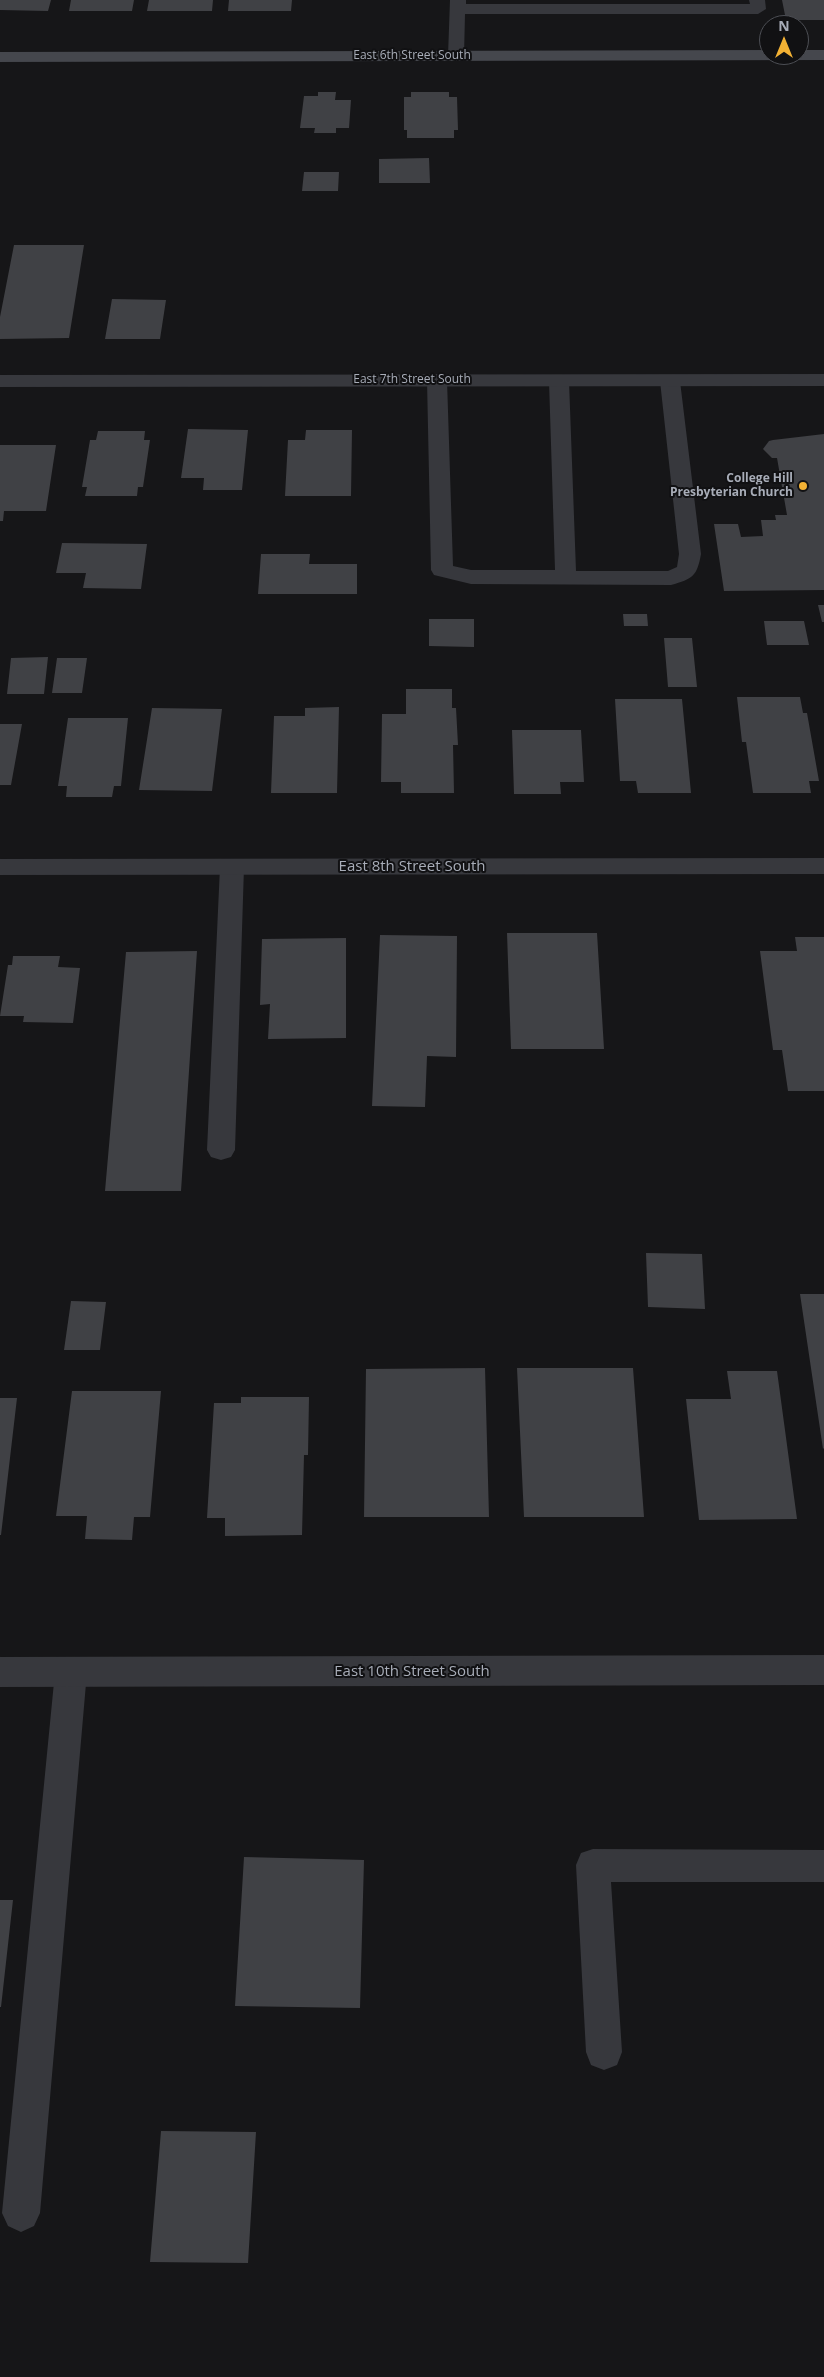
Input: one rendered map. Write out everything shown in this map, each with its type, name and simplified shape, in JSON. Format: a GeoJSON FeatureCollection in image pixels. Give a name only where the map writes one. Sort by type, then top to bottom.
{"type":"FeatureCollection","features":[{"type":"Feature","properties":{"kind":"street"},"geometry":{"type":"LineString","coordinates":[[456,56],[458,4],[758,9],[756,0]]}},
{"type":"Feature","properties":{"kind":"street","name":"East 6th Street South"},"geometry":{"type":"LineString","coordinates":[[0,57],[824,56]]}},
{"type":"Feature","properties":{"kind":"street"},"geometry":{"type":"LineString","coordinates":[[437,380],[442,570],[471,577],[671,578],[687,571],[690,554],[670,381]]}},
{"type":"Feature","properties":{"kind":"street","name":"East 7th Street South"},"geometry":{"type":"LineString","coordinates":[[0,381],[824,380]]}},
{"type":"Feature","properties":{"kind":"street"},"geometry":{"type":"LineString","coordinates":[[559,381],[566,577]]}},
{"type":"Feature","properties":{"kind":"street","name":"East 8th Street South"},"geometry":{"type":"LineString","coordinates":[[0,867],[824,866]]}},
{"type":"Feature","properties":{"kind":"street"},"geometry":{"type":"LineString","coordinates":[[221,1150],[232,867]]}},
{"type":"Feature","properties":{"kind":"street","name":"East 10th Street South"},"geometry":{"type":"LineString","coordinates":[[0,1672],[824,1670]]}},
{"type":"Feature","properties":{"kind":"street"},"geometry":{"type":"LineString","coordinates":[[21,2213],[71,1672]]}},
{"type":"Feature","properties":{"kind":"street"},"geometry":{"type":"LineString","coordinates":[[604,2052],[594,1864],[824,1866]]}},
{"type":"Feature","properties":{"kind":"building"},"geometry":{"type":"Polygon","coordinates":[[[0,0],[51,0],[48,11],[0,10],[0,0]]]}},
{"type":"Feature","properties":{"kind":"building"},"geometry":{"type":"Polygon","coordinates":[[[71,0],[134,0],[132,11],[69,11],[71,0]]]}},
{"type":"Feature","properties":{"kind":"building"},"geometry":{"type":"Polygon","coordinates":[[[149,0],[213,0],[212,11],[147,11],[149,0]]]}},
{"type":"Feature","properties":{"kind":"building"},"geometry":{"type":"Polygon","coordinates":[[[229,0],[292,0],[291,11],[228,11],[229,0]]]}},
{"type":"Feature","properties":{"kind":"building"},"geometry":{"type":"Polygon","coordinates":[[[782,0],[824,0],[824,20],[809,20],[809,15],[785,15],[782,0]]]}},
{"type":"Feature","properties":{"kind":"building"},"geometry":{"type":"Polygon","coordinates":[[[318,92],[336,92],[335,100],[351,100],[349,128],[336,128],[336,133],[314,133],[315,128],[300,128],[304,96],[318,96],[318,92]]]}},
{"type":"Feature","properties":{"kind":"building"},"geometry":{"type":"Polygon","coordinates":[[[411,92],[449,92],[449,97],[457,97],[458,130],[454,130],[454,138],[407,138],[407,130],[404,130],[404,97],[411,97],[411,92]]]}},
{"type":"Feature","properties":{"kind":"building"},"geometry":{"type":"Polygon","coordinates":[[[429,158],[430,183],[379,183],[379,159],[429,158]]]}},
{"type":"Feature","properties":{"kind":"building"},"geometry":{"type":"Polygon","coordinates":[[[304,172],[339,172],[338,191],[302,191],[304,172]]]}},
{"type":"Feature","properties":{"kind":"building"},"geometry":{"type":"Polygon","coordinates":[[[14,245],[84,245],[69,338],[0,339],[0,317],[14,245]]]}},
{"type":"Feature","properties":{"kind":"building"},"geometry":{"type":"Polygon","coordinates":[[[112,299],[166,300],[160,339],[105,339],[112,299]]]}},
{"type":"Feature","properties":{"kind":"building"},"geometry":{"type":"Polygon","coordinates":[[[188,429],[248,430],[242,490],[203,490],[204,478],[181,478],[188,429]]]}},
{"type":"Feature","properties":{"kind":"building"},"geometry":{"type":"Polygon","coordinates":[[[306,430],[352,430],[351,496],[285,496],[288,440],[305,440],[306,430]]]}},
{"type":"Feature","properties":{"kind":"building"},"geometry":{"type":"Polygon","coordinates":[[[98,431],[145,431],[144,440],[150,440],[143,487],[138,487],[137,496],[85,496],[87,487],[82,487],[90,440],[96,440],[98,431]]]}},
{"type":"Feature","properties":{"kind":"building","name":"College Hill Presbyterian Church"},"geometry":{"type":"Polygon","coordinates":[[[824,434],[824,590],[724,591],[714,524],[738,524],[741,537],[763,536],[761,520],[776,520],[775,515],[787,515],[777,458],[772,458],[763,449],[769,441],[773,440],[824,434]]]}},
{"type":"Feature","properties":{"kind":"building"},"geometry":{"type":"Polygon","coordinates":[[[0,445],[56,445],[46,511],[4,511],[3,521],[0,521],[0,445]]]}},
{"type":"Feature","properties":{"kind":"building"},"geometry":{"type":"Polygon","coordinates":[[[62,543],[147,544],[141,589],[83,588],[86,573],[56,573],[62,543]]]}},
{"type":"Feature","properties":{"kind":"building"},"geometry":{"type":"Polygon","coordinates":[[[261,554],[310,554],[309,564],[357,564],[357,594],[258,594],[261,554]]]}},
{"type":"Feature","properties":{"kind":"building"},"geometry":{"type":"Polygon","coordinates":[[[818,605],[824,605],[824,622],[822,622],[818,605]]]}},
{"type":"Feature","properties":{"kind":"building"},"geometry":{"type":"Polygon","coordinates":[[[623,614],[647,614],[648,626],[624,626],[623,614]]]}},
{"type":"Feature","properties":{"kind":"building"},"geometry":{"type":"Polygon","coordinates":[[[429,619],[474,619],[474,647],[429,646],[429,619]]]}},
{"type":"Feature","properties":{"kind":"building"},"geometry":{"type":"Polygon","coordinates":[[[764,621],[804,621],[809,645],[767,645],[764,621]]]}},
{"type":"Feature","properties":{"kind":"building"},"geometry":{"type":"Polygon","coordinates":[[[664,638],[692,638],[697,687],[668,687],[664,638]]]}},
{"type":"Feature","properties":{"kind":"building"},"geometry":{"type":"Polygon","coordinates":[[[48,657],[44,694],[7,694],[11,658],[48,657]]]}},
{"type":"Feature","properties":{"kind":"building"},"geometry":{"type":"Polygon","coordinates":[[[57,658],[87,658],[82,693],[52,693],[57,658]]]}},
{"type":"Feature","properties":{"kind":"building"},"geometry":{"type":"Polygon","coordinates":[[[406,689],[452,689],[452,708],[456,708],[458,745],[453,745],[454,793],[401,793],[401,782],[381,782],[382,714],[406,714],[406,689]]]}},
{"type":"Feature","properties":{"kind":"building"},"geometry":{"type":"Polygon","coordinates":[[[737,697],[800,697],[803,713],[807,713],[819,781],[809,781],[811,793],[753,793],[746,742],[742,742],[737,697]]]}},
{"type":"Feature","properties":{"kind":"building"},"geometry":{"type":"Polygon","coordinates":[[[615,699],[682,699],[691,793],[638,793],[636,781],[620,781],[615,699]]]}},
{"type":"Feature","properties":{"kind":"building"},"geometry":{"type":"Polygon","coordinates":[[[339,707],[337,793],[271,793],[274,716],[305,716],[305,708],[339,707]]]}},
{"type":"Feature","properties":{"kind":"building"},"geometry":{"type":"Polygon","coordinates":[[[152,708],[222,709],[212,791],[139,790],[152,708]]]}},
{"type":"Feature","properties":{"kind":"building"},"geometry":{"type":"Polygon","coordinates":[[[68,718],[128,718],[121,786],[114,786],[112,797],[66,797],[67,786],[58,786],[68,718]]]}},
{"type":"Feature","properties":{"kind":"building"},"geometry":{"type":"Polygon","coordinates":[[[0,724],[22,724],[11,785],[0,785],[0,724]]]}},
{"type":"Feature","properties":{"kind":"building"},"geometry":{"type":"Polygon","coordinates":[[[512,730],[581,730],[584,782],[560,782],[561,794],[514,794],[512,730]]]}},
{"type":"Feature","properties":{"kind":"building"},"geometry":{"type":"Polygon","coordinates":[[[507,933],[597,933],[604,1049],[511,1049],[507,933]]]}},
{"type":"Feature","properties":{"kind":"building"},"geometry":{"type":"Polygon","coordinates":[[[380,935],[457,936],[456,1057],[427,1056],[425,1107],[372,1106],[380,935]]]}},
{"type":"Feature","properties":{"kind":"building"},"geometry":{"type":"Polygon","coordinates":[[[795,937],[824,937],[824,1091],[788,1091],[782,1050],[773,1050],[760,951],[797,951],[795,937]]]}},
{"type":"Feature","properties":{"kind":"building"},"geometry":{"type":"Polygon","coordinates":[[[346,938],[346,1038],[268,1039],[270,1004],[260,1005],[262,939],[346,938]]]}},
{"type":"Feature","properties":{"kind":"building"},"geometry":{"type":"Polygon","coordinates":[[[197,951],[181,1191],[105,1191],[126,952],[197,951]]]}},
{"type":"Feature","properties":{"kind":"building"},"geometry":{"type":"Polygon","coordinates":[[[13,956],[60,956],[58,967],[80,968],[73,1023],[23,1022],[24,1016],[0,1016],[8,965],[12,965],[13,956]]]}},
{"type":"Feature","properties":{"kind":"building"},"geometry":{"type":"Polygon","coordinates":[[[646,1253],[702,1254],[705,1309],[648,1307],[646,1253]]]}},
{"type":"Feature","properties":{"kind":"building"},"geometry":{"type":"Polygon","coordinates":[[[800,1294],[824,1294],[823,1449],[800,1294]]]}},
{"type":"Feature","properties":{"kind":"building"},"geometry":{"type":"Polygon","coordinates":[[[71,1301],[106,1302],[100,1350],[64,1350],[71,1301]]]}},
{"type":"Feature","properties":{"kind":"building"},"geometry":{"type":"Polygon","coordinates":[[[485,1368],[489,1517],[364,1517],[366,1369],[485,1368]]]}},
{"type":"Feature","properties":{"kind":"building"},"geometry":{"type":"Polygon","coordinates":[[[517,1368],[633,1368],[644,1517],[524,1517],[517,1368]]]}},
{"type":"Feature","properties":{"kind":"building"},"geometry":{"type":"Polygon","coordinates":[[[727,1371],[777,1371],[797,1519],[699,1520],[686,1399],[731,1399],[727,1371]]]}},
{"type":"Feature","properties":{"kind":"building"},"geometry":{"type":"Polygon","coordinates":[[[72,1391],[161,1391],[150,1517],[134,1517],[132,1540],[85,1539],[87,1516],[56,1516],[72,1391]]]}},
{"type":"Feature","properties":{"kind":"building"},"geometry":{"type":"Polygon","coordinates":[[[241,1397],[309,1397],[308,1455],[304,1455],[302,1535],[225,1536],[225,1518],[207,1518],[214,1403],[241,1403],[241,1397]]]}},
{"type":"Feature","properties":{"kind":"building"},"geometry":{"type":"Polygon","coordinates":[[[0,1398],[17,1398],[1,1535],[0,1535],[0,1398]]]}},
{"type":"Feature","properties":{"kind":"building"},"geometry":{"type":"Polygon","coordinates":[[[244,1857],[364,1860],[360,2008],[235,2006],[244,1857]]]}},
{"type":"Feature","properties":{"kind":"building"},"geometry":{"type":"Polygon","coordinates":[[[0,1900],[13,1900],[1,2007],[0,2007],[0,1900]]]}},
{"type":"Feature","properties":{"kind":"building"},"geometry":{"type":"Polygon","coordinates":[[[161,2131],[256,2132],[248,2263],[150,2262],[161,2131]]]}},
{"type":"Feature","properties":{"kind":"place","name":"College Hill Presbyterian Church"},"geometry":{"type":"Point","coordinates":[803,486]}}]}
